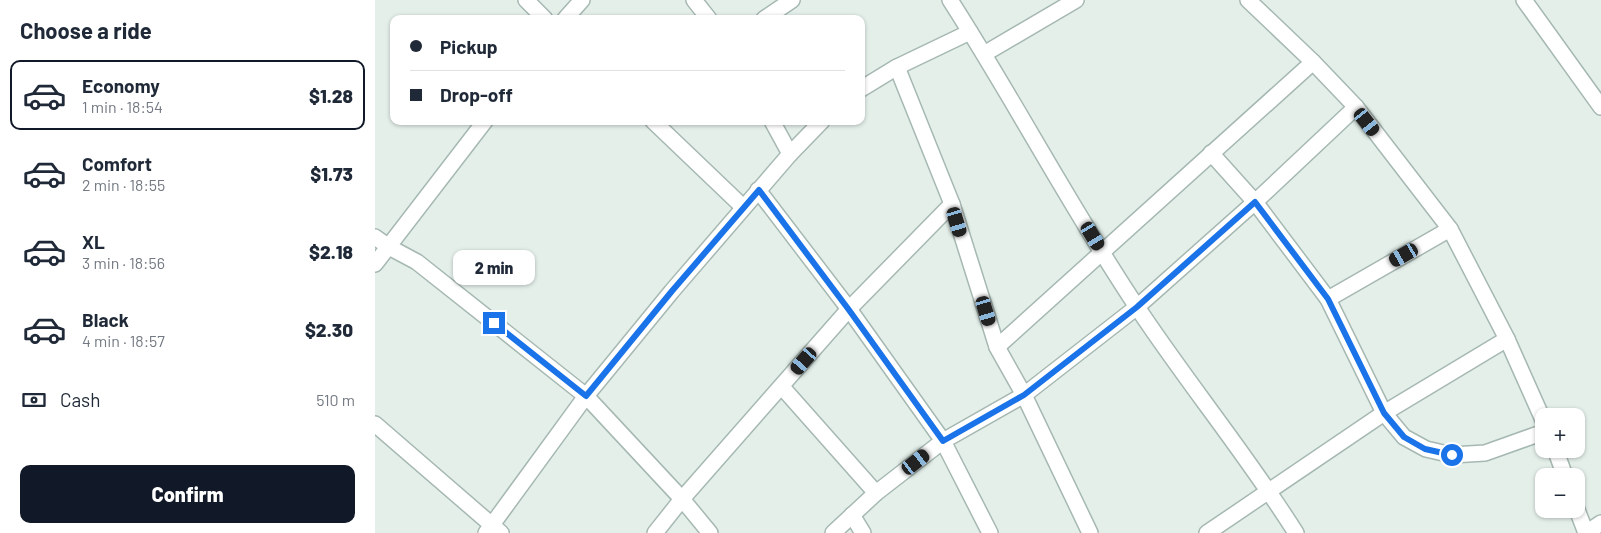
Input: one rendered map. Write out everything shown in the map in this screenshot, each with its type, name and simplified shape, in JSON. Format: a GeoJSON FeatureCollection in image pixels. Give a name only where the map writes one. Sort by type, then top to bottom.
{"type":"FeatureCollection","features":[{"type":"Feature","properties":{"kind":"street"},"geometry":{"type":"LineString","coordinates":[[526,0],[541,15]]}},
{"type":"Feature","properties":{"kind":"street"},"geometry":{"type":"LineString","coordinates":[[569,15],[583,0]]}},
{"type":"Feature","properties":{"kind":"street"},"geometry":{"type":"LineString","coordinates":[[694,0],[706,15]]}},
{"type":"Feature","properties":{"kind":"street"},"geometry":{"type":"LineString","coordinates":[[770,15],[792,0]]}},
{"type":"Feature","properties":{"kind":"street"},"geometry":{"type":"LineString","coordinates":[[950,0],[1137,307],[1270,491],[1296,533]]}},
{"type":"Feature","properties":{"kind":"street"},"geometry":{"type":"LineString","coordinates":[[984,54],[1076,0]]}},
{"type":"Feature","properties":{"kind":"street"},"geometry":{"type":"LineString","coordinates":[[1248,0],[1313,62],[1355,107],[1450,229],[1507,339],[1538,408]]}},
{"type":"Feature","properties":{"kind":"street"},"geometry":{"type":"LineString","coordinates":[[1524,0],[1599,99]]}},
{"type":"Feature","properties":{"kind":"street"},"geometry":{"type":"LineString","coordinates":[[865,87],[897,67],[970,32]]}},
{"type":"Feature","properties":{"kind":"street"},"geometry":{"type":"LineString","coordinates":[[997,347],[1313,62]]}},
{"type":"Feature","properties":{"kind":"street"},"geometry":{"type":"LineString","coordinates":[[897,67],[951,204],[997,347],[1024,395],[1090,533]]}},
{"type":"Feature","properties":{"kind":"street"},"geometry":{"type":"LineString","coordinates":[[833,533],[876,493],[943,441],[1024,395],[1137,307],[1255,202],[1355,107]]}},
{"type":"Feature","properties":{"kind":"street"},"geometry":{"type":"LineString","coordinates":[[375,264],[482,125]]}},
{"type":"Feature","properties":{"kind":"street"},"geometry":{"type":"LineString","coordinates":[[657,125],[743,208]]}},
{"type":"Feature","properties":{"kind":"street"},"geometry":{"type":"LineString","coordinates":[[774,125],[790,154]]}},
{"type":"Feature","properties":{"kind":"street"},"geometry":{"type":"LineString","coordinates":[[375,424],[493,530],[586,396],[743,208],[818,125]]}},
{"type":"Feature","properties":{"kind":"street"},"geometry":{"type":"LineString","coordinates":[[1211,153],[1255,202],[1328,299],[1384,413],[1404,437],[1425,449],[1452,455],[1485,453],[1535,435]]}},
{"type":"Feature","properties":{"kind":"street"},"geometry":{"type":"LineString","coordinates":[[759,190],[849,310],[943,441],[990,533]]}},
{"type":"Feature","properties":{"kind":"street"},"geometry":{"type":"LineString","coordinates":[[655,533],[682,499],[849,310],[951,204]]}},
{"type":"Feature","properties":{"kind":"street"},"geometry":{"type":"LineString","coordinates":[[1328,299],[1450,229]]}},
{"type":"Feature","properties":{"kind":"street"},"geometry":{"type":"LineString","coordinates":[[375,236],[389,247],[417,262],[586,396],[682,499],[710,533]]}},
{"type":"Feature","properties":{"kind":"street"},"geometry":{"type":"LineString","coordinates":[[1207,533],[1384,413],[1507,339]]}},
{"type":"Feature","properties":{"kind":"street"},"geometry":{"type":"LineString","coordinates":[[782,387],[876,493]]}},
{"type":"Feature","properties":{"kind":"street"},"geometry":{"type":"LineString","coordinates":[[852,515],[863,533]]}},
{"type":"Feature","properties":{"kind":"street"},"geometry":{"type":"LineString","coordinates":[[1580,518],[1586,533],[1601,523]]}},
{"type":"Feature","properties":{"kind":"route"},"geometry":{"type":"LineString","coordinates":[[494,323],[586,396],[672,291],[759,190],[849,310],[943,441],[1024,395],[1137,307],[1255,202],[1328,299],[1384,413],[1404,437],[1425,449],[1452,455]]}}]}
